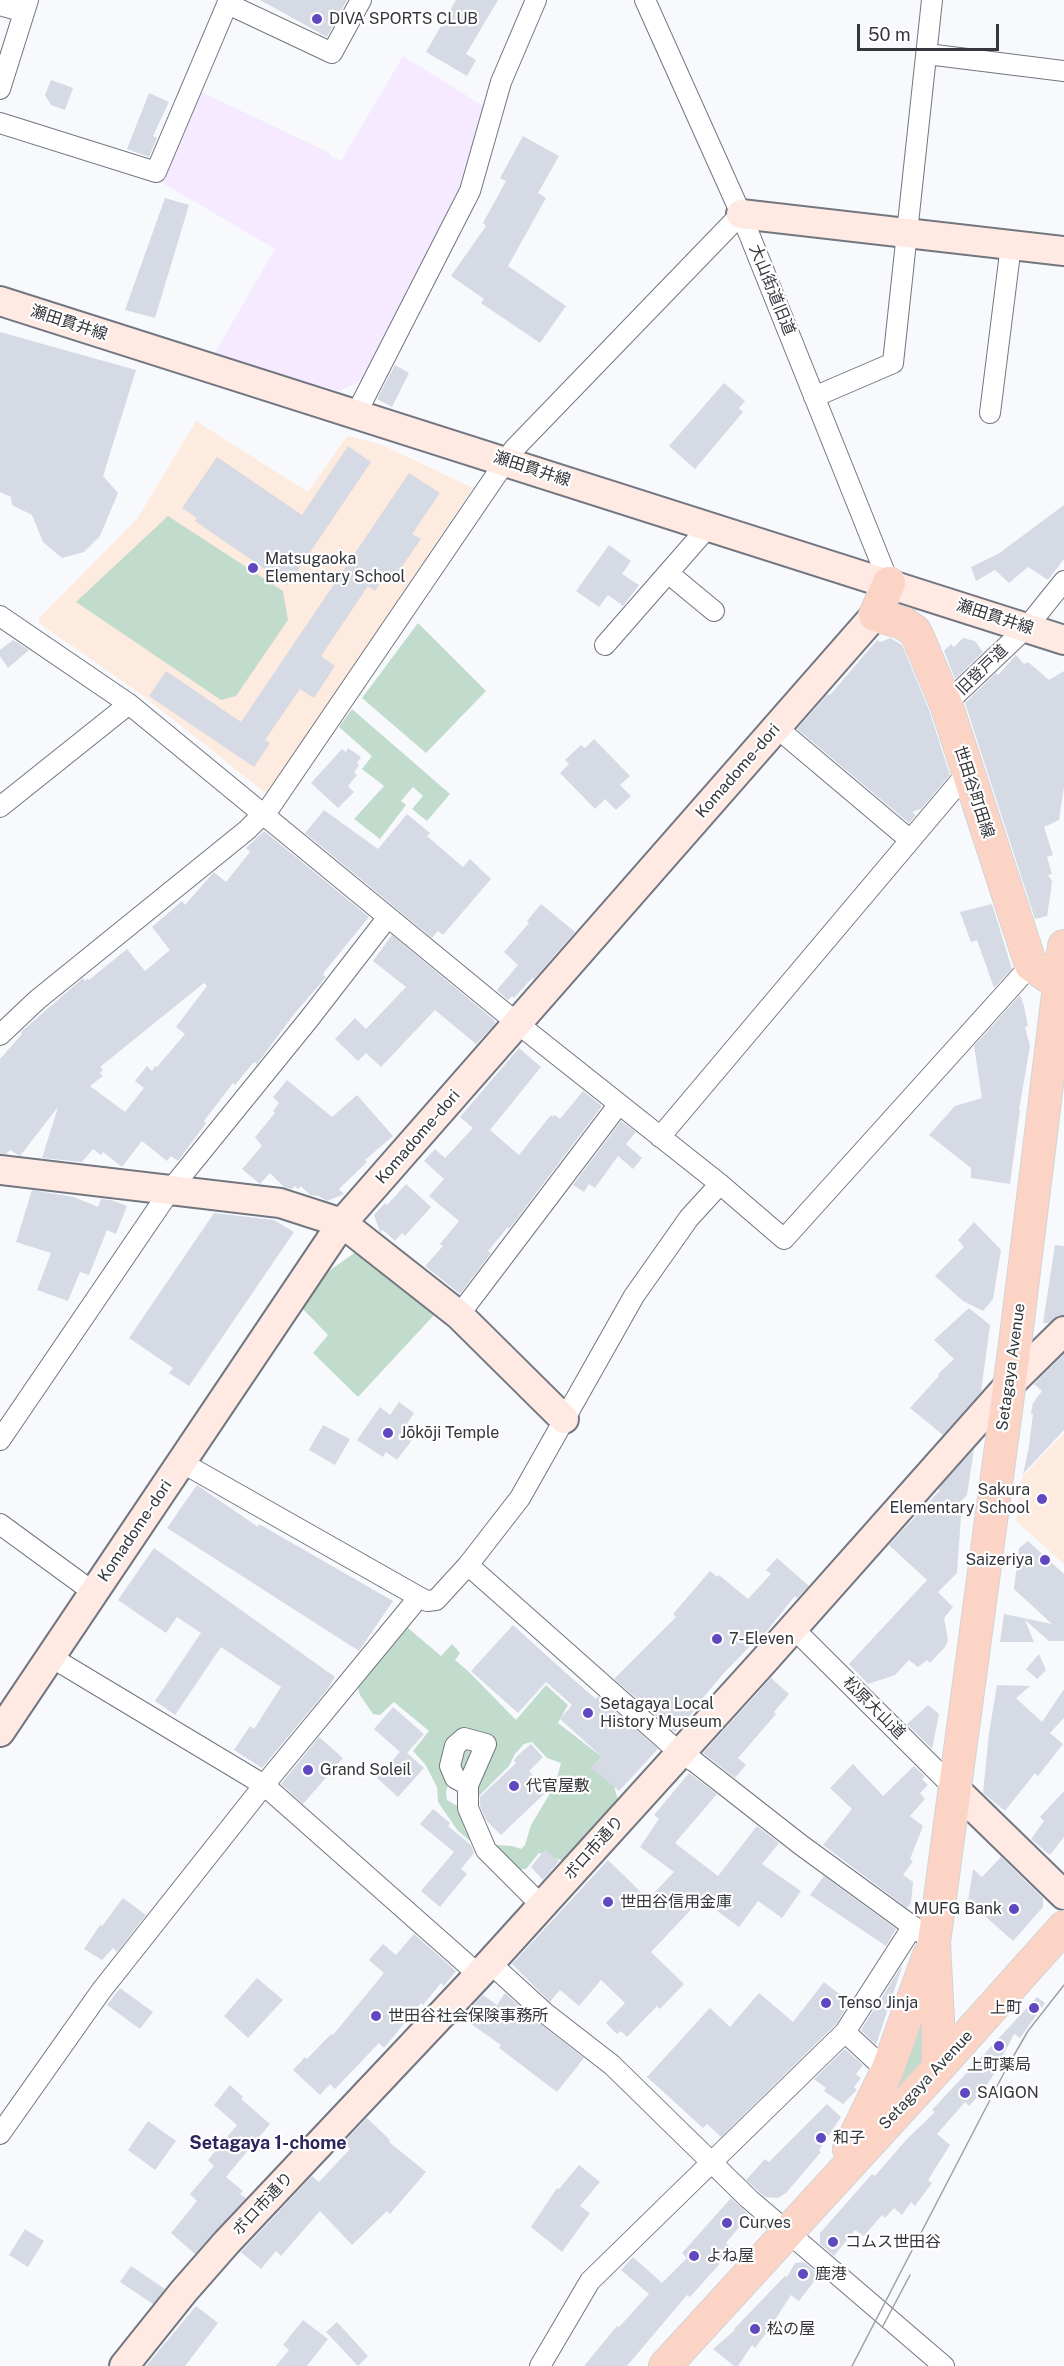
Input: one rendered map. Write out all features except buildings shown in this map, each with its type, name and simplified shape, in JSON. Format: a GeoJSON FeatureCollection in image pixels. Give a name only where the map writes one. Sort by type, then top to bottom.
{"type":"FeatureCollection","features":[{"type":"Feature","properties":{"kind":"main road","name":"Komadome-dori"},"geometry":{"type":"LineString","coordinates":[[875,615],[889,584]]}},
{"type":"Feature","properties":{"kind":"main road","name":"世田谷町田線"},"geometry":{"type":"LineString","coordinates":[[875,615],[903,623],[915,631],[946,704],[1031,965]]}},
{"type":"Feature","properties":{"kind":"main road","name":"Setagaya Avenue"},"geometry":{"type":"LineString","coordinates":[[923,1934],[954,1788],[1009,1385],[1052,1157],[1064,946]]}},
{"type":"Feature","properties":{"kind":"main road"},"geometry":{"type":"LineString","coordinates":[[1031,965],[1061,982]]}},
{"type":"Feature","properties":{"kind":"main road","name":"Setagaya Avenue"},"geometry":{"type":"LineString","coordinates":[[665,2366],[938,2068],[1064,1926]]}},
{"type":"Feature","properties":{"kind":"main road"},"geometry":{"type":"LineString","coordinates":[[923,1934],[938,2020],[938,2068]]}},
{"type":"Feature","properties":{"kind":"main road"},"geometry":{"type":"LineString","coordinates":[[834,2180],[887,2071],[923,1934]]}},
{"type":"Feature","properties":{"kind":"street"},"geometry":{"type":"LineString","coordinates":[[0,123],[156,172],[228,2],[332,52],[361,0]]}},
{"type":"Feature","properties":{"kind":"street"},"geometry":{"type":"LineString","coordinates":[[356,414],[470,191],[501,82],[536,0]]}},
{"type":"Feature","properties":{"kind":"street","name":"大山街道旧道"},"geometry":{"type":"LineString","coordinates":[[645,0],[741,214],[889,584]]}},
{"type":"Feature","properties":{"kind":"street"},"geometry":{"type":"LineString","coordinates":[[814,397],[893,363],[933,0]]}},
{"type":"Feature","properties":{"kind":"street"},"geometry":{"type":"LineString","coordinates":[[0,5],[26,6],[0,89]]}},
{"type":"Feature","properties":{"kind":"street"},"geometry":{"type":"LineString","coordinates":[[927,54],[1064,71]]}},
{"type":"Feature","properties":{"kind":"street"},"geometry":{"type":"LineString","coordinates":[[3,1025],[37,1000],[264,814],[505,460],[741,214],[1064,251]]}},
{"type":"Feature","properties":{"kind":"street"},"geometry":{"type":"LineString","coordinates":[[990,413],[1011,245]]}},
{"type":"Feature","properties":{"kind":"street","name":"瀬田貫井線"},"geometry":{"type":"LineString","coordinates":[[0,301],[505,460],[1064,640]]}},
{"type":"Feature","properties":{"kind":"street"},"geometry":{"type":"LineString","coordinates":[[605,645],[709,526]]}},
{"type":"Feature","properties":{"kind":"street"},"geometry":{"type":"LineString","coordinates":[[668,573],[714,610]]}},
{"type":"Feature","properties":{"kind":"street","name":"旧登戸道"},"geometry":{"type":"LineString","coordinates":[[946,704],[1027,627],[1064,581]]}},
{"type":"Feature","properties":{"kind":"street","name":"Komadome-dori"},"geometry":{"type":"LineString","coordinates":[[0,1732],[342,1223],[875,615]]}},
{"type":"Feature","properties":{"kind":"street"},"geometry":{"type":"LineString","coordinates":[[0,616],[129,704],[517,1023],[720,1184],[784,1239],[1031,965]]}},
{"type":"Feature","properties":{"kind":"street"},"geometry":{"type":"LineString","coordinates":[[0,807],[129,704]]}},
{"type":"Feature","properties":{"kind":"street"},"geometry":{"type":"LineString","coordinates":[[776,727],[910,840]]}},
{"type":"Feature","properties":{"kind":"street"},"geometry":{"type":"LineString","coordinates":[[660,1137],[967,772]]}},
{"type":"Feature","properties":{"kind":"street"},"geometry":{"type":"LineString","coordinates":[[0,1440],[171,1189],[388,917]]}},
{"type":"Feature","properties":{"kind":"street"},"geometry":{"type":"LineString","coordinates":[[459,1316],[619,1104]]}},
{"type":"Feature","properties":{"kind":"street"},"geometry":{"type":"LineString","coordinates":[[0,1170],[280,1203],[342,1223],[459,1316],[564,1419]]}},
{"type":"Feature","properties":{"kind":"street"},"geometry":{"type":"LineString","coordinates":[[182,1462],[419,1597],[427,1601],[436,1600],[468,1565],[520,1498],[634,1296],[688,1218],[720,1184]]}},
{"type":"Feature","properties":{"kind":"street","name":"ボロ市通り"},"geometry":{"type":"LineString","coordinates":[[124,2366],[213,2258],[485,1969],[1009,1385],[1064,1331]]}},
{"type":"Feature","properties":{"kind":"street"},"geometry":{"type":"LineString","coordinates":[[0,1524],[93,1592]]}},
{"type":"Feature","properties":{"kind":"street"},"geometry":{"type":"LineString","coordinates":[[468,1565],[680,1753],[923,1934],[845,2032],[590,2281],[540,2366]]}},
{"type":"Feature","properties":{"kind":"street"},"geometry":{"type":"LineString","coordinates":[[0,2134],[101,1991],[264,1785],[419,1597]]}},
{"type":"Feature","properties":{"kind":"street","name":"松原大山道"},"geometry":{"type":"LineString","coordinates":[[793,1628],[954,1788]]}},
{"type":"Feature","properties":{"kind":"street"},"geometry":{"type":"LineString","coordinates":[[51,1657],[264,1785],[485,1969],[612,2065],[711,2163],[787,2232],[944,2366]]}},
{"type":"Feature","properties":{"kind":"street"},"geometry":{"type":"LineString","coordinates":[[468,1785],[468,1808],[486,1850],[542,1906]]}},
{"type":"Feature","properties":{"kind":"street"},"geometry":{"type":"LineString","coordinates":[[954,1788],[1064,1895]]}},
{"type":"Feature","properties":{"kind":"street"},"geometry":{"type":"LineString","coordinates":[[845,2032],[887,2071]]}},
{"type":"Feature","properties":{"kind":"shaded area"},"geometry":{"type":"Polygon","coordinates":[[[403,56],[485,107],[465,180],[362,380],[339,391],[213,356],[275,249],[161,182],[199,91],[330,153],[329,155],[341,161],[403,56]]]}},
{"type":"Feature","properties":{"kind":"shaded area","name":"Matsugaoka Elementary School"},"geometry":{"type":"Polygon","coordinates":[[[196,421],[308,492],[347,436],[380,444],[473,488],[268,795],[141,694],[39,623],[39,618],[137,519],[196,421]]]}},
{"type":"Feature","properties":{"kind":"shaded area","name":"Sakura Elementary School"},"geometry":{"type":"Polygon","coordinates":[[[1064,1433],[1064,1564],[1016,1521],[1022,1477],[1064,1433]]]}},
{"type":"Feature","properties":{"kind":"green space"},"geometry":{"type":"Polygon","coordinates":[[[168,516],[283,591],[288,620],[236,696],[221,700],[76,602],[168,516]]]}},
{"type":"Feature","properties":{"kind":"green space"},"geometry":{"type":"Polygon","coordinates":[[[418,623],[486,691],[426,753],[362,698],[418,623]]]}},
{"type":"Feature","properties":{"kind":"green space"},"geometry":{"type":"Polygon","coordinates":[[[352,709],[450,794],[427,821],[412,809],[423,796],[413,787],[401,801],[406,805],[380,839],[354,819],[384,786],[362,769],[372,756],[339,727],[352,709]]]}},
{"type":"Feature","properties":{"kind":"green space"},"geometry":{"type":"Polygon","coordinates":[[[357,1251],[435,1314],[358,1397],[313,1353],[328,1335],[302,1308],[329,1271],[357,1251]]]}},
{"type":"Feature","properties":{"kind":"green space"},"geometry":{"type":"Polygon","coordinates":[[[401,1622],[441,1656],[452,1644],[460,1653],[455,1660],[516,1720],[546,1685],[568,1705],[558,1723],[606,1760],[619,1803],[567,1862],[539,1853],[526,1869],[514,1870],[494,1852],[496,1845],[521,1849],[525,1845],[531,1825],[555,1785],[561,1763],[547,1758],[532,1742],[524,1744],[515,1754],[509,1766],[475,1800],[465,1775],[456,1772],[464,1733],[446,1792],[447,1800],[464,1810],[478,1843],[469,1840],[458,1831],[438,1802],[437,1787],[425,1764],[413,1751],[429,1731],[394,1702],[380,1715],[373,1714],[360,1695],[355,1680],[401,1622]]]}},
{"type":"Feature","properties":{"kind":"green space"},"geometry":{"type":"Polygon","coordinates":[[[921,2000],[924,2059],[895,2090],[921,2000]]]}},
{"type":"Feature","properties":{"kind":"tram line"},"geometry":{"type":"LineString","coordinates":[[852,2366],[1006,2069],[1028,2031],[1064,1985]]}},
{"type":"Feature","properties":{"kind":"tram line"},"geometry":{"type":"LineString","coordinates":[[883,2326],[910,2275]]}},
{"type":"Feature","properties":{"kind":"place","name":"DIVA SPORTS CLUB"},"geometry":{"type":"Point","coordinates":[317,19]}},
{"type":"Feature","properties":{"kind":"place","name":"Matsugaoka Elementary School"},"geometry":{"type":"Point","coordinates":[253,568]}},
{"type":"Feature","properties":{"kind":"place","name":"Jōkōji Temple"},"geometry":{"type":"Point","coordinates":[388,1433]}},
{"type":"Feature","properties":{"kind":"place","name":"Sakura Elementary School"},"geometry":{"type":"Point","coordinates":[1042,1499]}},
{"type":"Feature","properties":{"kind":"place","name":"Saizeriya"},"geometry":{"type":"Point","coordinates":[1045,1560]}},
{"type":"Feature","properties":{"kind":"place","name":"7-Eleven"},"geometry":{"type":"Point","coordinates":[717,1639]}},
{"type":"Feature","properties":{"kind":"place","name":"Setagaya Local History Museum"},"geometry":{"type":"Point","coordinates":[588,1713]}},
{"type":"Feature","properties":{"kind":"place","name":"Grand Soleil"},"geometry":{"type":"Point","coordinates":[308,1770]}},
{"type":"Feature","properties":{"kind":"place","name":"代官屋敷"},"geometry":{"type":"Point","coordinates":[514,1786]}},
{"type":"Feature","properties":{"kind":"place","name":"世田谷信用金庫"},"geometry":{"type":"Point","coordinates":[608,1902]}},
{"type":"Feature","properties":{"kind":"place","name":"MUFG Bank"},"geometry":{"type":"Point","coordinates":[1014,1909]}},
{"type":"Feature","properties":{"kind":"place","name":"Tenso Jinja"},"geometry":{"type":"Point","coordinates":[826,2003]}},
{"type":"Feature","properties":{"kind":"place","name":"上町"},"geometry":{"type":"Point","coordinates":[1034,2008]}},
{"type":"Feature","properties":{"kind":"place","name":"世田谷社会保険事務所"},"geometry":{"type":"Point","coordinates":[376,2016]}},
{"type":"Feature","properties":{"kind":"place","name":"上町薬局"},"geometry":{"type":"Point","coordinates":[999,2046]}},
{"type":"Feature","properties":{"kind":"place","name":"SAIGON"},"geometry":{"type":"Point","coordinates":[965,2093]}},
{"type":"Feature","properties":{"kind":"place","name":"和子"},"geometry":{"type":"Point","coordinates":[821,2138]}},
{"type":"Feature","properties":{"kind":"place","name":"Curves"},"geometry":{"type":"Point","coordinates":[727,2223]}},
{"type":"Feature","properties":{"kind":"place","name":"コムス世田谷"},"geometry":{"type":"Point","coordinates":[833,2242]}},
{"type":"Feature","properties":{"kind":"place","name":"よね屋"},"geometry":{"type":"Point","coordinates":[694,2256]}},
{"type":"Feature","properties":{"kind":"place","name":"鹿港"},"geometry":{"type":"Point","coordinates":[803,2274]}},
{"type":"Feature","properties":{"kind":"place","name":"松の屋"},"geometry":{"type":"Point","coordinates":[755,2329]}},
{"type":"Feature","properties":{"kind":"district","name":"Setagaya 1-chome"},"geometry":{"type":"Point","coordinates":[268,2143]}}]}
